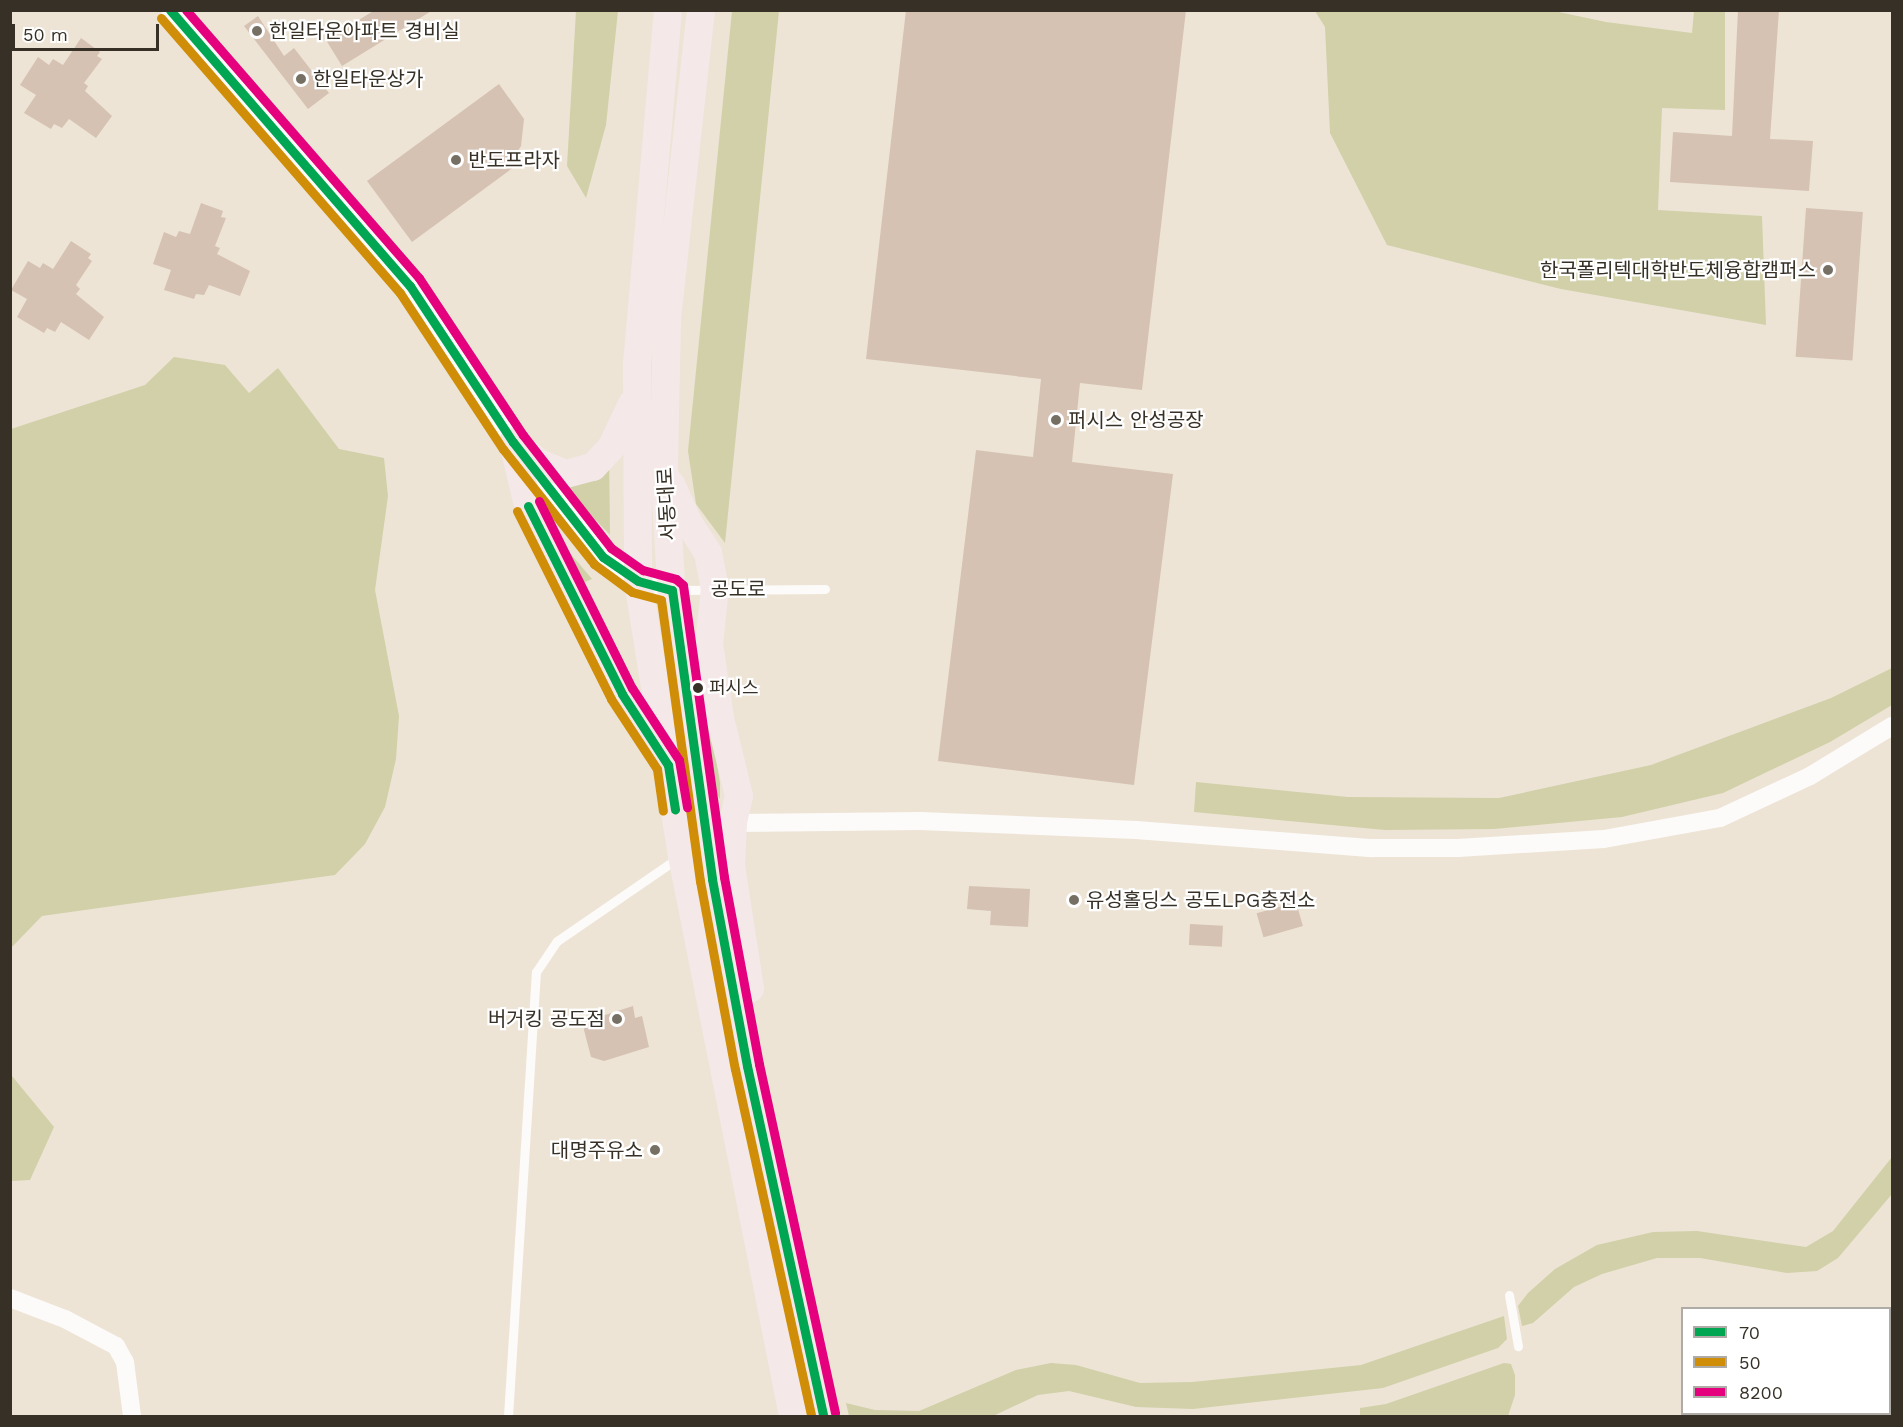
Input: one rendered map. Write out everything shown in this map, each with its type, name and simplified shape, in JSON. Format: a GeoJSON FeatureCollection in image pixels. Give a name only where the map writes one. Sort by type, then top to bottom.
{"type":"FeatureCollection","features":[{"type":"Feature","properties":{"kind":"main road","name":"서동대로"},"geometry":{"type":"LineString","coordinates":[[668,10],[635,397],[638,581],[682,856],[793,1416]]}},
{"type":"Feature","properties":{"kind":"main road","name":"서동대로"},"geometry":{"type":"LineString","coordinates":[[701,10],[667,319],[664,468],[672,590],[712,879],[747,1066],[823,1416]]}},
{"type":"Feature","properties":{"kind":"main road"},"geometry":{"type":"LineString","coordinates":[[513,442],[538,463],[566,474],[593,467],[611,448],[635,397]]}},
{"type":"Feature","properties":{"kind":"main road"},"geometry":{"type":"LineString","coordinates":[[513,442],[530,514],[622,694],[668,765]]}},
{"type":"Feature","properties":{"kind":"main road"},"geometry":{"type":"LineString","coordinates":[[664,468],[688,522],[708,553],[715,588],[710,644],[720,718],[739,796],[733,823],[731,866],[750,978],[747,1066]]}},
{"type":"Feature","properties":{"kind":"street","name":"공도로"},"geometry":{"type":"LineString","coordinates":[[170,10],[410,286],[513,442],[603,557],[638,581],[672,590]]}},
{"type":"Feature","properties":{"kind":"street"},"geometry":{"type":"LineString","coordinates":[[733,823],[920,820],[1136,830],[1372,848],[1458,848],[1604,839],[1720,818],[1810,777],[1893,726]]}},
{"type":"Feature","properties":{"kind":"street"},"geometry":{"type":"LineString","coordinates":[[10,1298],[65,1319],[116,1346],[125,1362],[132,1416]]}},
{"type":"Feature","properties":{"kind":"lane","name":"공도로"},"geometry":{"type":"LineString","coordinates":[[672,590],[825,589]]}},
{"type":"Feature","properties":{"kind":"lane"},"geometry":{"type":"LineString","coordinates":[[508,1416],[536,972],[557,941],[682,856]]}},
{"type":"Feature","properties":{"kind":"lane"},"geometry":{"type":"LineString","coordinates":[[1509,1295],[1518,1346]]}},
{"type":"Feature","properties":{"kind":"green space"},"geometry":{"type":"Polygon","coordinates":[[[576,11],[618,11],[606,125],[586,198],[567,166],[576,11]]]}},
{"type":"Feature","properties":{"kind":"green space"},"geometry":{"type":"Polygon","coordinates":[[[732,11],[779,11],[725,543],[696,504],[688,451],[732,11]]]}},
{"type":"Feature","properties":{"kind":"green space"},"geometry":{"type":"Polygon","coordinates":[[[1315,11],[1554,11],[1606,22],[1692,33],[1694,11],[1725,11],[1725,110],[1662,108],[1658,210],[1762,216],[1766,325],[1561,289],[1387,245],[1330,133],[1325,27],[1315,11]]]}},
{"type":"Feature","properties":{"kind":"green space"},"geometry":{"type":"Polygon","coordinates":[[[174,357],[225,365],[249,393],[278,368],[339,449],[384,458],[388,496],[375,590],[399,716],[396,759],[385,807],[365,844],[335,875],[42,916],[11,948],[11,429],[145,385],[174,357]]]}},
{"type":"Feature","properties":{"kind":"green space"},"geometry":{"type":"Polygon","coordinates":[[[609,452],[610,535],[556,478],[609,452]]]}},
{"type":"Feature","properties":{"kind":"green space"},"geometry":{"type":"Polygon","coordinates":[[[564,546],[592,579],[578,585],[564,546]]]}},
{"type":"Feature","properties":{"kind":"green space"},"geometry":{"type":"Polygon","coordinates":[[[699,649],[720,783],[720,799],[713,789],[688,650],[699,649]]]}},
{"type":"Feature","properties":{"kind":"green space"},"geometry":{"type":"Polygon","coordinates":[[[1892,668],[1892,705],[1830,742],[1723,793],[1622,817],[1494,829],[1385,830],[1194,812],[1196,782],[1348,797],[1499,798],[1651,765],[1831,698],[1892,668]]]}},
{"type":"Feature","properties":{"kind":"green space"},"geometry":{"type":"Polygon","coordinates":[[[11,1038],[12,1076],[54,1127],[30,1180],[11,1181],[11,1038]]]}},
{"type":"Feature","properties":{"kind":"green space"},"geometry":{"type":"Polygon","coordinates":[[[1892,1157],[1892,1194],[1838,1258],[1817,1271],[1787,1273],[1700,1258],[1657,1258],[1602,1274],[1574,1287],[1533,1323],[1522,1326],[1518,1306],[1528,1293],[1555,1269],[1597,1245],[1653,1232],[1697,1231],[1806,1247],[1833,1231],[1892,1157]]]}},
{"type":"Feature","properties":{"kind":"green space"},"geometry":{"type":"Polygon","coordinates":[[[1504,1316],[1507,1339],[1498,1348],[1383,1388],[1193,1409],[1136,1407],[1069,1391],[1038,1395],[993,1416],[849,1416],[846,1403],[875,1410],[919,1411],[1016,1370],[1051,1363],[1076,1365],[1140,1383],[1192,1382],[1361,1365],[1504,1316]]]}},
{"type":"Feature","properties":{"kind":"green space"},"geometry":{"type":"Polygon","coordinates":[[[1504,1363],[1511,1364],[1515,1375],[1515,1395],[1508,1416],[1360,1416],[1360,1408],[1386,1404],[1504,1363]]]}},
{"type":"Feature","properties":{"kind":"building"},"geometry":{"type":"Polygon","coordinates":[[[375,10],[433,10],[342,66],[326,40],[375,10]]]}},
{"type":"Feature","properties":{"kind":"building","name":"퍼시스 안성공장"},"geometry":{"type":"Polygon","coordinates":[[[906,10],[1186,10],[1142,390],[1080,383],[1072,462],[1173,474],[1134,785],[938,761],[976,450],[1033,457],[1041,379],[866,359],[906,10]]]}},
{"type":"Feature","properties":{"kind":"building"},"geometry":{"type":"Polygon","coordinates":[[[1738,10],[1779,10],[1770,139],[1813,141],[1809,191],[1670,182],[1673,132],[1732,136],[1738,10]]]}},
{"type":"Feature","properties":{"kind":"building","name":"한일타운상가"},"geometry":{"type":"Polygon","coordinates":[[[258,16],[284,56],[294,48],[329,93],[308,109],[244,26],[258,16]]]}},
{"type":"Feature","properties":{"kind":"building"},"geometry":{"type":"Polygon","coordinates":[[[81,38],[100,52],[97,56],[102,59],[84,83],[88,86],[85,91],[112,116],[96,138],[69,119],[62,128],[54,124],[51,129],[24,113],[36,95],[20,85],[38,57],[49,65],[53,59],[63,65],[81,38]]]}},
{"type":"Feature","properties":{"kind":"building","name":"반도프라자"},"geometry":{"type":"Polygon","coordinates":[[[499,84],[524,119],[521,146],[514,157],[518,164],[412,242],[367,181],[499,84]]]}},
{"type":"Feature","properties":{"kind":"building"},"geometry":{"type":"Polygon","coordinates":[[[201,203],[223,211],[221,217],[226,218],[215,246],[220,248],[217,254],[250,271],[240,296],[209,285],[204,295],[196,294],[194,299],[164,290],[171,270],[153,264],[164,232],[176,237],[179,231],[190,234],[201,203]]]}},
{"type":"Feature","properties":{"kind":"building"},"geometry":{"type":"Polygon","coordinates":[[[1806,208],[1863,212],[1852,361],[1796,357],[1806,208]]]}},
{"type":"Feature","properties":{"kind":"building"},"geometry":{"type":"Polygon","coordinates":[[[71,241],[91,254],[88,258],[92,261],[76,285],[80,289],[76,294],[104,317],[89,340],[61,322],[55,332],[47,328],[44,333],[17,317],[27,299],[11,290],[28,261],[40,268],[43,263],[53,269],[71,241]]]}},
{"type":"Feature","properties":{"kind":"building"},"geometry":{"type":"Polygon","coordinates":[[[969,886],[1030,889],[1028,927],[990,925],[991,911],[967,909],[969,886]]]}},
{"type":"Feature","properties":{"kind":"building"},"geometry":{"type":"Polygon","coordinates":[[[1296,902],[1303,926],[1263,937],[1257,913],[1296,902]]]}},
{"type":"Feature","properties":{"kind":"building"},"geometry":{"type":"Polygon","coordinates":[[[1190,924],[1223,926],[1222,947],[1189,945],[1190,924]]]}},
{"type":"Feature","properties":{"kind":"building"},"geometry":{"type":"Polygon","coordinates":[[[633,1006],[635,1018],[642,1016],[649,1047],[604,1061],[591,1057],[584,1030],[586,1021],[633,1006]]]}},
{"type":"Feature","properties":{"kind":"transit line","name":"70"},"geometry":{"type":"LineString","coordinates":[[170,10],[410,286],[513,442],[603,557],[638,581],[672,590],[712,879],[747,1066],[823,1416]]}},
{"type":"Feature","properties":{"kind":"transit line","name":"8200"},"geometry":{"type":"LineString","coordinates":[[186,10],[419,278],[523,435],[611,548],[643,570],[676,579],[683,585],[724,877],[759,1064],[835,1413]]}},
{"type":"Feature","properties":{"kind":"transit line","name":"50"},"geometry":{"type":"LineString","coordinates":[[161,18],[400,293],[503,449],[594,564],[632,592],[661,600],[700,881],[735,1069],[811,1416]]}},
{"type":"Feature","properties":{"kind":"transit line","name":"8200"},"geometry":{"type":"LineString","coordinates":[[539,501],[632,688],[679,760],[687,807]]}},
{"type":"Feature","properties":{"kind":"transit line","name":"70"},"geometry":{"type":"LineString","coordinates":[[528,506],[622,694],[668,765],[675,809]]}},
{"type":"Feature","properties":{"kind":"transit line","name":"50"},"geometry":{"type":"LineString","coordinates":[[517,511],[611,699],[657,769],[663,811]]}},
{"type":"Feature","properties":{"kind":"place","name":"한일타운아파트 경비실"},"geometry":{"type":"Point","coordinates":[257,31]}},
{"type":"Feature","properties":{"kind":"place","name":"한일타운상가"},"geometry":{"type":"Point","coordinates":[301,79]}},
{"type":"Feature","properties":{"kind":"place","name":"반도프라자"},"geometry":{"type":"Point","coordinates":[456,160]}},
{"type":"Feature","properties":{"kind":"place","name":"한국폴리텍대학반도체융합캠퍼스"},"geometry":{"type":"Point","coordinates":[1828,270]}},
{"type":"Feature","properties":{"kind":"place","name":"퍼시스 안성공장"},"geometry":{"type":"Point","coordinates":[1056,420]}},
{"type":"Feature","properties":{"kind":"place","name":"퍼시스"},"geometry":{"type":"Point","coordinates":[698,688]}},
{"type":"Feature","properties":{"kind":"place","name":"유성홀딩스 공도LPG충전소"},"geometry":{"type":"Point","coordinates":[1074,900]}},
{"type":"Feature","properties":{"kind":"place","name":"버거킹 공도점"},"geometry":{"type":"Point","coordinates":[617,1019]}},
{"type":"Feature","properties":{"kind":"place","name":"대명주유소"},"geometry":{"type":"Point","coordinates":[655,1150]}}]}
